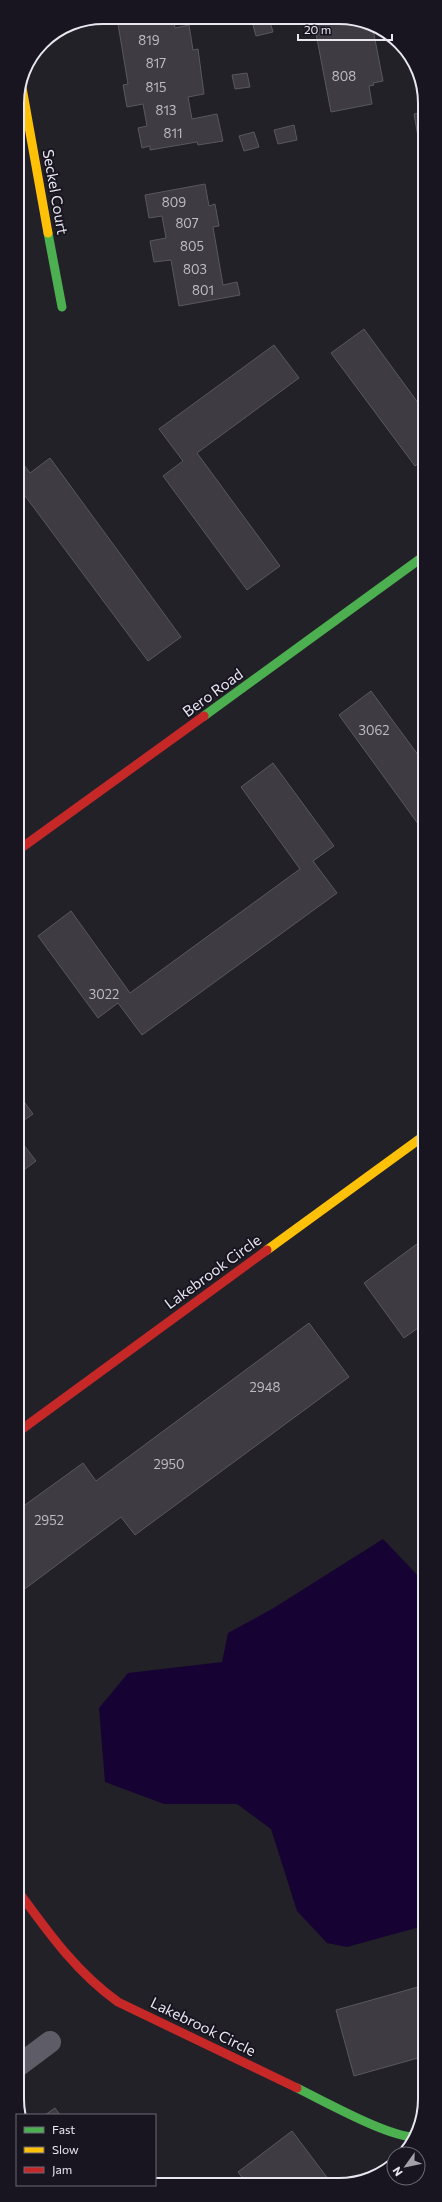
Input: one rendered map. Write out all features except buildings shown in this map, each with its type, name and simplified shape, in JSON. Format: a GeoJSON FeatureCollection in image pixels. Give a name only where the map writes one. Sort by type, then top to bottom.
{"type":"FeatureCollection","features":[{"type":"Feature","properties":{"kind":"street","name":"Seckel Court"},"geometry":{"type":"LineString","coordinates":[[24,98],[62,307]]}},
{"type":"Feature","properties":{"kind":"street","name":"Bero Road"},"geometry":{"type":"LineString","coordinates":[[24,847],[418,560]]}},
{"type":"Feature","properties":{"kind":"street","name":"Lakebrook Circle"},"geometry":{"type":"LineString","coordinates":[[24,1428],[418,1140]]}},
{"type":"Feature","properties":{"kind":"street","name":"Lakebrook Circle"},"geometry":{"type":"LineString","coordinates":[[24,1899],[76,1968],[97,1988],[118,2002],[366,2121],[408,2137]]}},
{"type":"Feature","properties":{"kind":"street"},"geometry":{"type":"LineString","coordinates":[[24,2062],[50,2042]]}},
{"type":"Feature","properties":{"kind":"shaded area"},"geometry":{"type":"Polygon","coordinates":[[[383,1539],[418,1576],[418,1927],[347,1947],[327,1943],[297,1911],[271,1829],[237,1804],[164,1804],[105,1782],[99,1708],[128,1673],[222,1662],[228,1633],[272,1609],[383,1539]]]}},
{"type":"Feature","properties":{"kind":"traffic: fast"},"geometry":{"type":"LineString","coordinates":[[48,233],[62,307]]}},
{"type":"Feature","properties":{"kind":"traffic: fast"},"geometry":{"type":"LineString","coordinates":[[204,716],[418,560]]}},
{"type":"Feature","properties":{"kind":"traffic: fast"},"geometry":{"type":"LineString","coordinates":[[297,2088],[373,2125],[409,2136]]}},
{"type":"Feature","properties":{"kind":"traffic: slow"},"geometry":{"type":"LineString","coordinates":[[24,99],[48,233]]}},
{"type":"Feature","properties":{"kind":"traffic: slow"},"geometry":{"type":"LineString","coordinates":[[267,1250],[418,1140]]}},
{"type":"Feature","properties":{"kind":"traffic: jam"},"geometry":{"type":"LineString","coordinates":[[24,846],[204,716]]}},
{"type":"Feature","properties":{"kind":"traffic: jam"},"geometry":{"type":"LineString","coordinates":[[24,1428],[267,1250]]}},
{"type":"Feature","properties":{"kind":"traffic: jam"},"geometry":{"type":"LineString","coordinates":[[24,1899],[76,1965],[118,2002],[297,2088]]}}]}
